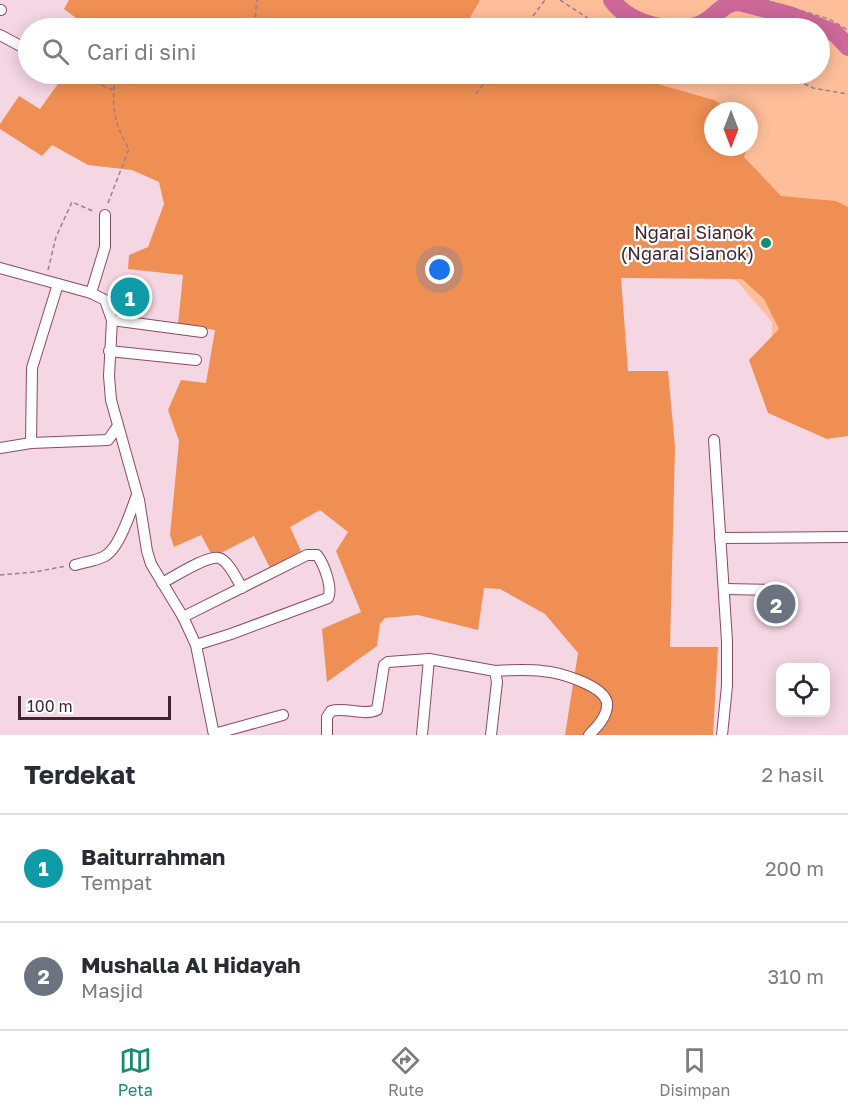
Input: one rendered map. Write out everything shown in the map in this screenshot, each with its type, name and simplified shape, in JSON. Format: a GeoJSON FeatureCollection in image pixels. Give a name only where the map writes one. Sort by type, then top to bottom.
{"type":"FeatureCollection","features":[{"type":"Feature","properties":{"kind":"street"},"geometry":{"type":"LineString","coordinates":[[0,35],[18,45]]}},
{"type":"Feature","properties":{"kind":"street"},"geometry":{"type":"LineString","coordinates":[[91,293],[105,247],[105,215]]}},
{"type":"Feature","properties":{"kind":"street"},"geometry":{"type":"LineString","coordinates":[[0,268],[91,293],[105,300],[112,320],[108,376],[111,400],[137,494],[147,551],[151,564],[183,617],[196,645],[214,734],[283,715]]}},
{"type":"Feature","properties":{"kind":"street"},"geometry":{"type":"LineString","coordinates":[[31,443],[32,368],[57,284]]}},
{"type":"Feature","properties":{"kind":"street"},"geometry":{"type":"LineString","coordinates":[[112,320],[202,332]]}},
{"type":"Feature","properties":{"kind":"street"},"geometry":{"type":"LineString","coordinates":[[109,351],[196,360]]}},
{"type":"Feature","properties":{"kind":"street"},"geometry":{"type":"LineString","coordinates":[[108,440],[118,426]]}},
{"type":"Feature","properties":{"kind":"street"},"geometry":{"type":"LineString","coordinates":[[0,448],[31,443],[121,440]]}},
{"type":"Feature","properties":{"kind":"street"},"geometry":{"type":"LineString","coordinates":[[714,440],[725,589],[727,686],[722,735]]}},
{"type":"Feature","properties":{"kind":"street"},"geometry":{"type":"LineString","coordinates":[[75,565],[104,557],[110,553],[117,543],[137,494]]}},
{"type":"Feature","properties":{"kind":"street"},"geometry":{"type":"LineString","coordinates":[[720,538],[848,537]]}},
{"type":"Feature","properties":{"kind":"street"},"geometry":{"type":"LineString","coordinates":[[183,617],[308,555],[317,555],[320,559],[330,591],[328,598],[196,645]]}},
{"type":"Feature","properties":{"kind":"street"},"geometry":{"type":"LineString","coordinates":[[162,583],[208,559],[218,558],[226,562],[242,588]]}},
{"type":"Feature","properties":{"kind":"street"},"geometry":{"type":"LineString","coordinates":[[725,589],[770,590]]}},
{"type":"Feature","properties":{"kind":"street"},"geometry":{"type":"LineString","coordinates":[[422,735],[429,659]]}},
{"type":"Feature","properties":{"kind":"street"},"geometry":{"type":"LineString","coordinates":[[327,735],[327,717],[331,711],[339,709],[372,712],[377,710],[384,665],[388,662],[429,659],[495,671],[539,670],[559,673],[588,685],[605,696],[607,704],[606,713],[589,735]]}},
{"type":"Feature","properties":{"kind":"street"},"geometry":{"type":"LineString","coordinates":[[491,735],[497,682],[495,671]]}},
{"type":"Feature","properties":{"kind":"path"},"geometry":{"type":"LineString","coordinates":[[255,18],[257,0]]}},
{"type":"Feature","properties":{"kind":"path"},"geometry":{"type":"LineString","coordinates":[[532,18],[545,0]]}},
{"type":"Feature","properties":{"kind":"path"},"geometry":{"type":"LineString","coordinates":[[560,0],[588,18]]}},
{"type":"Feature","properties":{"kind":"path"},"geometry":{"type":"LineString","coordinates":[[765,0],[826,18]]}},
{"type":"Feature","properties":{"kind":"path"},"geometry":{"type":"LineString","coordinates":[[830,20],[848,30]]}},
{"type":"Feature","properties":{"kind":"path"},"geometry":{"type":"LineString","coordinates":[[97,84],[113,90]]}},
{"type":"Feature","properties":{"kind":"path"},"geometry":{"type":"LineString","coordinates":[[46,280],[56,237],[72,202],[105,215],[108,200],[129,149],[120,134],[114,114],[114,84]]}},
{"type":"Feature","properties":{"kind":"path"},"geometry":{"type":"LineString","coordinates":[[476,94],[484,84]]}},
{"type":"Feature","properties":{"kind":"path"},"geometry":{"type":"LineString","coordinates":[[805,84],[813,88],[848,94]]}},
{"type":"Feature","properties":{"kind":"path"},"geometry":{"type":"LineString","coordinates":[[0,575],[75,565]]}},
{"type":"Feature","properties":{"kind":"shaded area"},"geometry":{"type":"Polygon","coordinates":[[[69,0],[480,0],[470,18],[76,18],[64,9],[69,0]]]}},
{"type":"Feature","properties":{"kind":"shaded area","name":"Ngarai Sianok (Ngarai Sianok)"},"geometry":{"type":"Polygon","coordinates":[[[144,0],[848,0],[848,432],[772,389],[772,322],[737,281],[715,272],[135,172],[121,146],[112,84],[830,84],[830,18],[141,18],[144,0]]]}},
{"type":"Feature","properties":{"kind":"shaded area"},"geometry":{"type":"Polygon","coordinates":[[[58,84],[657,84],[717,102],[704,102],[704,156],[744,156],[781,196],[836,201],[848,207],[848,436],[827,439],[768,413],[749,360],[779,329],[764,299],[742,279],[621,278],[628,371],[668,371],[675,447],[670,647],[718,647],[713,735],[565,735],[578,653],[545,614],[500,589],[484,588],[478,630],[418,615],[385,618],[380,624],[377,646],[327,682],[322,629],[361,612],[336,551],[348,532],[320,510],[290,527],[301,551],[270,568],[254,536],[213,557],[201,535],[174,547],[170,535],[179,441],[168,410],[181,380],[206,383],[215,330],[178,324],[183,275],[128,269],[129,255],[148,247],[164,204],[159,182],[132,170],[88,165],[52,145],[42,156],[0,129],[0,124],[19,96],[40,109],[58,84]]]}},
{"type":"Feature","properties":{"kind":"waterway"},"geometry":{"type":"LineString","coordinates":[[612,0],[620,9],[634,18]]}},
{"type":"Feature","properties":{"kind":"waterway"},"geometry":{"type":"LineString","coordinates":[[710,18],[729,4],[739,2],[797,18]]}},
{"type":"Feature","properties":{"kind":"waterway"},"geometry":{"type":"LineString","coordinates":[[830,31],[835,33],[848,47]]}},
{"type":"Feature","properties":{"kind":"place","name":"Ngarai Sianok (Ngarai Sianok)"},"geometry":{"type":"Point","coordinates":[766,243]}},
{"type":"Feature","properties":{"kind":"place","name":"Baiturrahman"},"geometry":{"type":"Point","coordinates":[130,297]}},
{"type":"Feature","properties":{"kind":"place","name":"Mushalla Al Hidayah"},"geometry":{"type":"Point","coordinates":[776,604]}}]}
